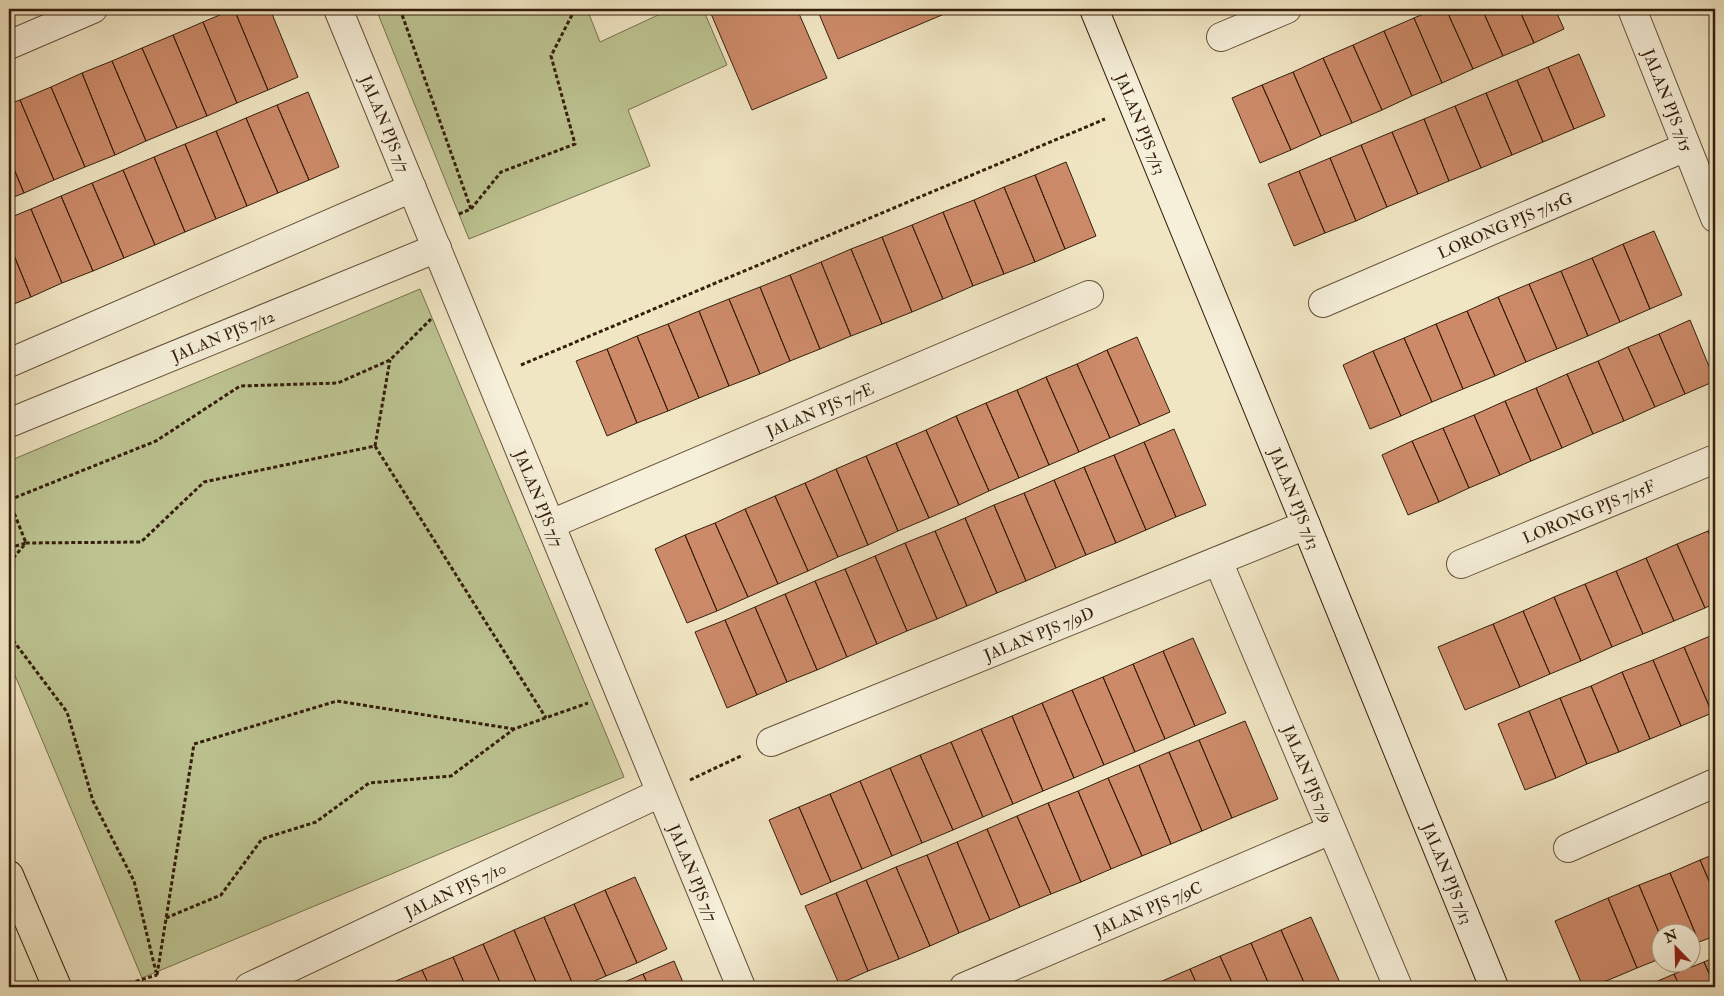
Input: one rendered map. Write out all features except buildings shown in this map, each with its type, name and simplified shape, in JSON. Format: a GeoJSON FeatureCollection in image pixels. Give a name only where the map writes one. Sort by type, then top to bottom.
{"type":"FeatureCollection","features":[{"type":"Feature","properties":{"kind":"highway"},"geometry":{"type":"LineString","coordinates":[[9,875],[57,987]]}},
{"type":"Feature","properties":{"kind":"street"},"geometry":{"type":"LineString","coordinates":[[9,45],[94,9]]}},
{"type":"Feature","properties":{"kind":"street","name":"JALAN PJS 7/7"},"geometry":{"type":"LineString","coordinates":[[338,9],[741,987]]}},
{"type":"Feature","properties":{"kind":"street","name":"JALAN PJS 7/13"},"geometry":{"type":"LineString","coordinates":[[1094,9],[1494,987]]}},
{"type":"Feature","properties":{"kind":"street"},"geometry":{"type":"LineString","coordinates":[[1221,37],[1287,9]]}},
{"type":"Feature","properties":{"kind":"street","name":"JALAN PJS 7/15"},"geometry":{"type":"LineString","coordinates":[[1632,9],[1715,218]]}},
{"type":"Feature","properties":{"kind":"street","name":"LORONG PJS 7/15G"},"geometry":{"type":"LineString","coordinates":[[1323,303],[1686,147]]}},
{"type":"Feature","properties":{"kind":"street"},"geometry":{"type":"LineString","coordinates":[[9,363],[412,188]]}},
{"type":"Feature","properties":{"kind":"street","name":"JALAN PJS 7/12"},"geometry":{"type":"LineString","coordinates":[[9,423],[433,238]]}},
{"type":"Feature","properties":{"kind":"street","name":"JALAN PJS 7/7E"},"geometry":{"type":"LineString","coordinates":[[551,524],[1089,295]]}},
{"type":"Feature","properties":{"kind":"street","name":"LORONG PJS 7/15F"},"geometry":{"type":"LineString","coordinates":[[1460,564],[1715,459]]}},
{"type":"Feature","properties":{"kind":"street","name":"JALAN PJS 7/9D"},"geometry":{"type":"LineString","coordinates":[[771,742],[1306,525]]}},
{"type":"Feature","properties":{"kind":"street","name":"JALAN PJS 7/9"},"geometry":{"type":"LineString","coordinates":[[1218,561],[1398,987]]}},
{"type":"Feature","properties":{"kind":"street"},"geometry":{"type":"LineString","coordinates":[[1568,848],[1715,783]]}},
{"type":"Feature","properties":{"kind":"street","name":"JALAN PJS 7/10"},"geometry":{"type":"LineString","coordinates":[[249,987],[660,793]]}},
{"type":"Feature","properties":{"kind":"street","name":"JALAN PJS 7/9C"},"geometry":{"type":"LineString","coordinates":[[964,987],[1332,830]]}},
{"type":"Feature","properties":{"kind":"path"},"geometry":{"type":"LineString","coordinates":[[400,9],[471,210]]}},
{"type":"Feature","properties":{"kind":"path"},"geometry":{"type":"LineString","coordinates":[[433,238],[471,210],[501,172],[575,144],[551,56],[575,9]]}},
{"type":"Feature","properties":{"kind":"path"},"geometry":{"type":"LineString","coordinates":[[490,378],[1134,107]]}},
{"type":"Feature","properties":{"kind":"path"},"geometry":{"type":"LineString","coordinates":[[26,543],[9,500],[156,440],[240,386],[338,383],[390,360],[456,294]]}},
{"type":"Feature","properties":{"kind":"path"},"geometry":{"type":"LineString","coordinates":[[390,360],[375,446],[546,718]]}},
{"type":"Feature","properties":{"kind":"path"},"geometry":{"type":"LineString","coordinates":[[9,548],[26,543],[141,542],[204,482],[375,446]]}},
{"type":"Feature","properties":{"kind":"path"},"geometry":{"type":"LineString","coordinates":[[9,563],[26,543]]}},
{"type":"Feature","properties":{"kind":"path"},"geometry":{"type":"LineString","coordinates":[[9,635],[67,712],[93,801],[134,881],[157,975]]}},
{"type":"Feature","properties":{"kind":"path"},"geometry":{"type":"LineString","coordinates":[[166,918],[221,895],[262,839],[316,822],[369,782],[451,776],[514,729],[619,692]]}},
{"type":"Feature","properties":{"kind":"path"},"geometry":{"type":"LineString","coordinates":[[157,975],[194,744],[337,701],[514,729]]}},
{"type":"Feature","properties":{"kind":"path"},"geometry":{"type":"LineString","coordinates":[[660,793],[771,742]]}},
{"type":"Feature","properties":{"kind":"path"},"geometry":{"type":"LineString","coordinates":[[117,987],[157,975]]}},
{"type":"Feature","properties":{"kind":"green space"},"geometry":{"type":"Polygon","coordinates":[[[376,9],[587,9],[600,42],[671,9],[703,9],[727,65],[628,110],[650,166],[469,239],[376,9]]]}},
{"type":"Feature","properties":{"kind":"green space"},"geometry":{"type":"Polygon","coordinates":[[[420,289],[624,777],[142,978],[9,661],[9,461],[420,289]]]}}]}
